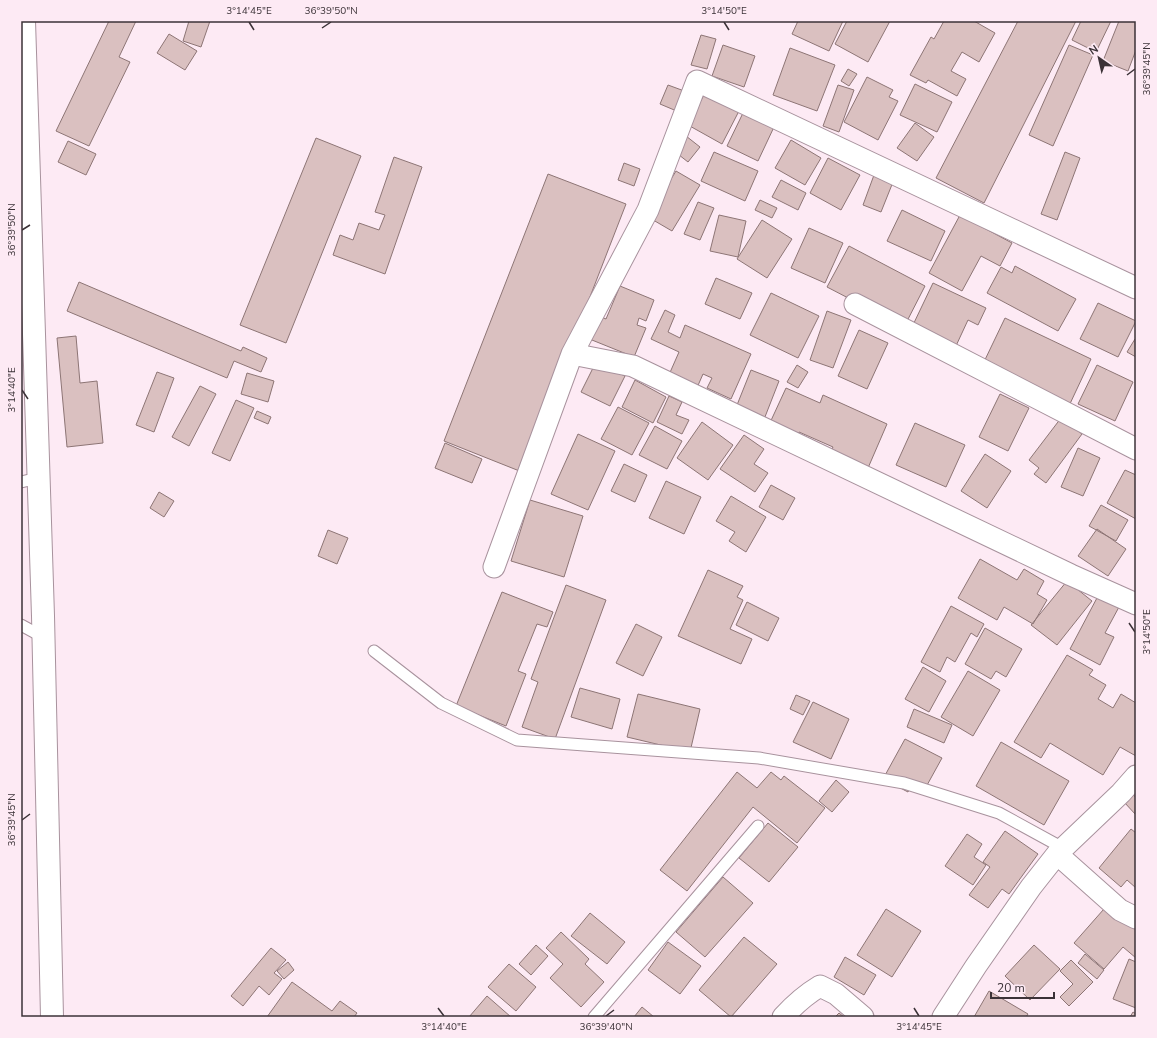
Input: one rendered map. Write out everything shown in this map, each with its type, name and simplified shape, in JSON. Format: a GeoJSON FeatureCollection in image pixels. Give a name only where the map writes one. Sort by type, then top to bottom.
{"type":"FeatureCollection","features":[{"type":"Feature","properties":{"kind":"main road"},"geometry":{"type":"LineString","coordinates":[[24,21],[23,62],[30,480],[43,637],[52,1017]]}},
{"type":"Feature","properties":{"kind":"street"},"geometry":{"type":"LineString","coordinates":[[494,567],[572,354],[648,210],[697,81],[1136,288]]}},
{"type":"Feature","properties":{"kind":"street"},"geometry":{"type":"LineString","coordinates":[[855,304],[1136,449]]}},
{"type":"Feature","properties":{"kind":"street"},"geometry":{"type":"LineString","coordinates":[[572,354],[633,366],[1071,575],[1136,604]]}},
{"type":"Feature","properties":{"kind":"street"},"geometry":{"type":"LineString","coordinates":[[943,1017],[976,966],[1060,851],[1121,793],[1136,776]]}},
{"type":"Feature","properties":{"kind":"street"},"geometry":{"type":"LineString","coordinates":[[1060,851],[1120,910],[1136,918]]}},
{"type":"Feature","properties":{"kind":"street"},"geometry":{"type":"LineString","coordinates":[[782,1017],[796,1002],[820,986],[836,994],[863,1017]]}},
{"type":"Feature","properties":{"kind":"lane"},"geometry":{"type":"LineString","coordinates":[[21,625],[43,637]]}},
{"type":"Feature","properties":{"kind":"lane"},"geometry":{"type":"LineString","coordinates":[[374,651],[441,703],[517,740],[759,758],[904,783],[999,813],[1060,851]]}},
{"type":"Feature","properties":{"kind":"lane"},"geometry":{"type":"LineString","coordinates":[[594,1017],[758,826]]}},
{"type":"Feature","properties":{"kind":"building"},"geometry":{"type":"Polygon","coordinates":[[[109,21],[136,21],[119,57],[130,62],[89,146],[56,131],[109,21]]]}},
{"type":"Feature","properties":{"kind":"building"},"geometry":{"type":"Polygon","coordinates":[[[189,21],[210,21],[201,47],[183,41],[189,21]]]}},
{"type":"Feature","properties":{"kind":"building"},"geometry":{"type":"Polygon","coordinates":[[[798,21],[843,21],[829,51],[792,34],[798,21]]]}},
{"type":"Feature","properties":{"kind":"building"},"geometry":{"type":"Polygon","coordinates":[[[847,21],[890,21],[868,62],[835,44],[847,21]]]}},
{"type":"Feature","properties":{"kind":"building"},"geometry":{"type":"Polygon","coordinates":[[[944,21],[974,21],[995,33],[979,62],[962,52],[951,71],[966,79],[957,96],[928,80],[926,83],[910,75],[931,37],[934,39],[944,21]]]}},
{"type":"Feature","properties":{"kind":"building"},"geometry":{"type":"Polygon","coordinates":[[[1018,21],[1076,21],[984,203],[936,178],[1018,21]]]}},
{"type":"Feature","properties":{"kind":"building"},"geometry":{"type":"Polygon","coordinates":[[[1081,21],[1111,21],[1096,52],[1072,40],[1081,21]]]}},
{"type":"Feature","properties":{"kind":"building"},"geometry":{"type":"Polygon","coordinates":[[[1119,21],[1136,21],[1136,50],[1128,71],[1103,61],[1119,21]]]}},
{"type":"Feature","properties":{"kind":"building"},"geometry":{"type":"Polygon","coordinates":[[[169,34],[197,51],[185,70],[157,53],[169,34]]]}},
{"type":"Feature","properties":{"kind":"building"},"geometry":{"type":"Polygon","coordinates":[[[701,35],[716,39],[707,69],[691,65],[701,35]]]}},
{"type":"Feature","properties":{"kind":"building"},"geometry":{"type":"Polygon","coordinates":[[[723,45],[755,56],[744,87],[712,76],[723,45]]]}},
{"type":"Feature","properties":{"kind":"building"},"geometry":{"type":"Polygon","coordinates":[[[1069,45],[1093,55],[1053,146],[1029,135],[1069,45]]]}},
{"type":"Feature","properties":{"kind":"building"},"geometry":{"type":"Polygon","coordinates":[[[790,48],[835,65],[817,111],[773,95],[790,48]]]}},
{"type":"Feature","properties":{"kind":"building"},"geometry":{"type":"Polygon","coordinates":[[[848,69],[857,74],[849,86],[841,81],[848,69]]]}},
{"type":"Feature","properties":{"kind":"building"},"geometry":{"type":"Polygon","coordinates":[[[867,77],[893,90],[889,97],[898,101],[878,140],[844,122],[867,77]]]}},
{"type":"Feature","properties":{"kind":"building"},"geometry":{"type":"Polygon","coordinates":[[[915,84],[952,102],[937,132],[900,115],[915,84]]]}},
{"type":"Feature","properties":{"kind":"building"},"geometry":{"type":"Polygon","coordinates":[[[668,85],[687,92],[679,112],[660,104],[668,85]]]}},
{"type":"Feature","properties":{"kind":"building"},"geometry":{"type":"Polygon","coordinates":[[[838,85],[854,90],[839,132],[823,126],[838,85]]]}},
{"type":"Feature","properties":{"kind":"building"},"geometry":{"type":"Polygon","coordinates":[[[705,93],[739,111],[722,144],[688,125],[705,93]]]}},
{"type":"Feature","properties":{"kind":"building"},"geometry":{"type":"Polygon","coordinates":[[[743,113],[774,127],[758,161],[727,146],[743,113]]]}},
{"type":"Feature","properties":{"kind":"building"},"geometry":{"type":"Polygon","coordinates":[[[915,123],[934,137],[917,161],[897,148],[915,123]]]}},
{"type":"Feature","properties":{"kind":"building"},"geometry":{"type":"Polygon","coordinates":[[[686,136],[700,147],[688,162],[674,151],[686,136]]]}},
{"type":"Feature","properties":{"kind":"building"},"geometry":{"type":"Polygon","coordinates":[[[316,138],[361,156],[286,343],[240,325],[316,138]]]}},
{"type":"Feature","properties":{"kind":"building"},"geometry":{"type":"Polygon","coordinates":[[[791,140],[821,158],[805,185],[775,168],[791,140]]]}},
{"type":"Feature","properties":{"kind":"building"},"geometry":{"type":"Polygon","coordinates":[[[68,141],[96,154],[86,175],[58,162],[68,141]]]}},
{"type":"Feature","properties":{"kind":"building"},"geometry":{"type":"Polygon","coordinates":[[[714,152],[758,171],[745,201],[701,181],[714,152]]]}},
{"type":"Feature","properties":{"kind":"building"},"geometry":{"type":"Polygon","coordinates":[[[1065,152],[1080,158],[1057,220],[1041,214],[1065,152]]]}},
{"type":"Feature","properties":{"kind":"building"},"geometry":{"type":"Polygon","coordinates":[[[394,157],[422,167],[385,274],[333,255],[340,235],[353,240],[359,223],[379,230],[385,215],[375,212],[394,157]]]}},
{"type":"Feature","properties":{"kind":"building"},"geometry":{"type":"Polygon","coordinates":[[[828,158],[860,175],[841,210],[810,193],[828,158]]]}},
{"type":"Feature","properties":{"kind":"building"},"geometry":{"type":"Polygon","coordinates":[[[624,163],[640,169],[634,186],[618,180],[624,163]]]}},
{"type":"Feature","properties":{"kind":"building"},"geometry":{"type":"Polygon","coordinates":[[[676,171],[700,185],[672,231],[648,217],[676,171]]]}},
{"type":"Feature","properties":{"kind":"building"},"geometry":{"type":"Polygon","coordinates":[[[548,174],[626,204],[522,472],[444,441],[548,174]]]}},
{"type":"Feature","properties":{"kind":"building"},"geometry":{"type":"Polygon","coordinates":[[[874,175],[893,182],[881,212],[863,205],[874,175]]]}},
{"type":"Feature","properties":{"kind":"building"},"geometry":{"type":"Polygon","coordinates":[[[781,180],[806,193],[798,210],[772,197],[781,180]]]}},
{"type":"Feature","properties":{"kind":"building"},"geometry":{"type":"Polygon","coordinates":[[[760,200],[777,208],[772,218],[755,210],[760,200]]]}},
{"type":"Feature","properties":{"kind":"building"},"geometry":{"type":"Polygon","coordinates":[[[698,202],[714,208],[700,240],[684,234],[698,202]]]}},
{"type":"Feature","properties":{"kind":"building"},"geometry":{"type":"Polygon","coordinates":[[[902,210],[945,231],[931,261],[887,241],[902,210]]]}},
{"type":"Feature","properties":{"kind":"building"},"geometry":{"type":"Polygon","coordinates":[[[719,215],[746,221],[738,257],[710,251],[719,215]]]}},
{"type":"Feature","properties":{"kind":"building"},"geometry":{"type":"Polygon","coordinates":[[[960,215],[1012,243],[1000,266],[981,256],[962,291],[929,273],[960,215]]]}},
{"type":"Feature","properties":{"kind":"building"},"geometry":{"type":"Polygon","coordinates":[[[762,220],[792,239],[767,278],[737,259],[762,220]]]}},
{"type":"Feature","properties":{"kind":"building"},"geometry":{"type":"Polygon","coordinates":[[[809,228],[843,243],[825,283],[791,268],[809,228]]]}},
{"type":"Feature","properties":{"kind":"building"},"geometry":{"type":"Polygon","coordinates":[[[849,246],[925,286],[904,327],[827,287],[849,246]]]}},
{"type":"Feature","properties":{"kind":"building"},"geometry":{"type":"Polygon","coordinates":[[[1015,266],[1076,299],[1058,331],[987,293],[1001,267],[1012,273],[1015,266]]]}},
{"type":"Feature","properties":{"kind":"building"},"geometry":{"type":"Polygon","coordinates":[[[716,278],[752,293],[740,319],[705,304],[716,278]]]}},
{"type":"Feature","properties":{"kind":"building"},"geometry":{"type":"Polygon","coordinates":[[[79,282],[241,351],[243,347],[267,358],[261,372],[234,361],[227,378],[67,311],[79,282]]]}},
{"type":"Feature","properties":{"kind":"building"},"geometry":{"type":"Polygon","coordinates":[[[933,283],[986,308],[978,325],[968,320],[955,348],[912,327],[933,283]]]}},
{"type":"Feature","properties":{"kind":"building"},"geometry":{"type":"Polygon","coordinates":[[[620,286],[654,300],[646,321],[639,318],[637,325],[646,328],[634,357],[587,338],[597,315],[606,319],[620,286]]]}},
{"type":"Feature","properties":{"kind":"building"},"geometry":{"type":"Polygon","coordinates":[[[771,293],[819,316],[798,358],[750,335],[771,293]]]}},
{"type":"Feature","properties":{"kind":"building"},"geometry":{"type":"Polygon","coordinates":[[[1098,303],[1136,321],[1118,357],[1080,339],[1098,303]]]}},
{"type":"Feature","properties":{"kind":"building"},"geometry":{"type":"Polygon","coordinates":[[[665,310],[675,315],[668,332],[680,338],[685,325],[751,354],[731,399],[707,388],[712,378],[703,374],[696,390],[668,377],[679,352],[651,339],[665,310]]]}},
{"type":"Feature","properties":{"kind":"building"},"geometry":{"type":"Polygon","coordinates":[[[827,311],[851,320],[833,368],[810,360],[827,311]]]}},
{"type":"Feature","properties":{"kind":"building"},"geometry":{"type":"Polygon","coordinates":[[[1005,318],[1091,359],[1068,408],[982,366],[1005,318]]]}},
{"type":"Feature","properties":{"kind":"building"},"geometry":{"type":"Polygon","coordinates":[[[859,330],[888,343],[867,389],[838,376],[859,330]]]}},
{"type":"Feature","properties":{"kind":"building"},"geometry":{"type":"Polygon","coordinates":[[[76,336],[80,383],[97,381],[103,443],[67,447],[57,338],[76,336]]]}},
{"type":"Feature","properties":{"kind":"building"},"geometry":{"type":"Polygon","coordinates":[[[1136,339],[1136,357],[1127,352],[1136,339]]]}},
{"type":"Feature","properties":{"kind":"building"},"geometry":{"type":"Polygon","coordinates":[[[596,362],[625,376],[610,406],[581,392],[596,362]]]}},
{"type":"Feature","properties":{"kind":"building"},"geometry":{"type":"Polygon","coordinates":[[[797,365],[808,372],[798,388],[787,382],[797,365]]]}},
{"type":"Feature","properties":{"kind":"building"},"geometry":{"type":"Polygon","coordinates":[[[1097,365],[1133,382],[1115,421],[1078,404],[1097,365]]]}},
{"type":"Feature","properties":{"kind":"building"},"geometry":{"type":"Polygon","coordinates":[[[751,370],[779,381],[763,422],[735,410],[751,370]]]}},
{"type":"Feature","properties":{"kind":"building"},"geometry":{"type":"Polygon","coordinates":[[[157,372],[174,378],[154,432],[136,425],[157,372]]]}},
{"type":"Feature","properties":{"kind":"building"},"geometry":{"type":"Polygon","coordinates":[[[247,373],[274,381],[268,402],[241,394],[247,373]]]}},
{"type":"Feature","properties":{"kind":"building"},"geometry":{"type":"Polygon","coordinates":[[[635,380],[666,397],[653,423],[622,407],[635,380]]]}},
{"type":"Feature","properties":{"kind":"building"},"geometry":{"type":"Polygon","coordinates":[[[200,386],[216,394],[189,446],[172,437],[200,386]]]}},
{"type":"Feature","properties":{"kind":"building"},"geometry":{"type":"Polygon","coordinates":[[[786,388],[820,403],[823,395],[887,424],[868,468],[831,451],[833,447],[799,432],[795,439],[768,427],[786,388]]]}},
{"type":"Feature","properties":{"kind":"building"},"geometry":{"type":"Polygon","coordinates":[[[1000,394],[1029,408],[1008,451],[979,437],[1000,394]]]}},
{"type":"Feature","properties":{"kind":"building"},"geometry":{"type":"Polygon","coordinates":[[[669,396],[682,402],[676,415],[689,420],[682,434],[657,422],[669,396]]]}},
{"type":"Feature","properties":{"kind":"building"},"geometry":{"type":"Polygon","coordinates":[[[236,400],[254,408],[230,461],[212,453],[236,400]]]}},
{"type":"Feature","properties":{"kind":"building"},"geometry":{"type":"Polygon","coordinates":[[[618,407],[649,423],[632,455],[601,439],[618,407]]]}},
{"type":"Feature","properties":{"kind":"building"},"geometry":{"type":"Polygon","coordinates":[[[257,411],[271,417],[268,424],[254,418],[257,411]]]}},
{"type":"Feature","properties":{"kind":"building"},"geometry":{"type":"Polygon","coordinates":[[[1061,418],[1082,434],[1046,483],[1034,474],[1039,468],[1029,460],[1061,418]]]}},
{"type":"Feature","properties":{"kind":"building"},"geometry":{"type":"Polygon","coordinates":[[[702,422],[733,445],[708,480],[677,458],[702,422]]]}},
{"type":"Feature","properties":{"kind":"building"},"geometry":{"type":"Polygon","coordinates":[[[915,423],[965,445],[946,487],[896,465],[915,423]]]}},
{"type":"Feature","properties":{"kind":"building"},"geometry":{"type":"Polygon","coordinates":[[[655,426],[682,441],[667,469],[639,455],[655,426]]]}},
{"type":"Feature","properties":{"kind":"building"},"geometry":{"type":"Polygon","coordinates":[[[578,434],[615,451],[588,510],[551,494],[578,434]]]}},
{"type":"Feature","properties":{"kind":"building"},"geometry":{"type":"Polygon","coordinates":[[[744,435],[764,449],[754,464],[768,473],[755,492],[720,469],[744,435]]]}},
{"type":"Feature","properties":{"kind":"building"},"geometry":{"type":"Polygon","coordinates":[[[445,443],[482,459],[472,483],[435,468],[445,443]]]}},
{"type":"Feature","properties":{"kind":"building"},"geometry":{"type":"Polygon","coordinates":[[[1078,448],[1100,458],[1083,496],[1061,487],[1078,448]]]}},
{"type":"Feature","properties":{"kind":"building"},"geometry":{"type":"Polygon","coordinates":[[[985,454],[1011,471],[987,508],[961,491],[985,454]]]}},
{"type":"Feature","properties":{"kind":"building"},"geometry":{"type":"Polygon","coordinates":[[[624,464],[647,475],[635,502],[611,491],[624,464]]]}},
{"type":"Feature","properties":{"kind":"building"},"geometry":{"type":"Polygon","coordinates":[[[1125,470],[1136,475],[1136,519],[1107,503],[1125,470]]]}},
{"type":"Feature","properties":{"kind":"building"},"geometry":{"type":"Polygon","coordinates":[[[666,481],[701,497],[684,534],[649,518],[666,481]]]}},
{"type":"Feature","properties":{"kind":"building"},"geometry":{"type":"Polygon","coordinates":[[[771,485],[795,498],[783,520],[759,507],[771,485]]]}},
{"type":"Feature","properties":{"kind":"building"},"geometry":{"type":"Polygon","coordinates":[[[159,492],[174,501],[164,517],[150,508],[159,492]]]}},
{"type":"Feature","properties":{"kind":"building"},"geometry":{"type":"Polygon","coordinates":[[[731,496],[766,517],[746,552],[729,541],[735,532],[716,521],[731,496]]]}},
{"type":"Feature","properties":{"kind":"building"},"geometry":{"type":"Polygon","coordinates":[[[530,500],[583,516],[564,577],[511,561],[530,500]]]}},
{"type":"Feature","properties":{"kind":"building"},"geometry":{"type":"Polygon","coordinates":[[[1101,505],[1128,520],[1116,541],[1089,526],[1101,505]]]}},
{"type":"Feature","properties":{"kind":"building"},"geometry":{"type":"Polygon","coordinates":[[[1097,529],[1126,549],[1108,576],[1078,556],[1097,529]]]}},
{"type":"Feature","properties":{"kind":"building"},"geometry":{"type":"Polygon","coordinates":[[[328,530],[348,538],[337,564],[318,556],[328,530]]]}},
{"type":"Feature","properties":{"kind":"building"},"geometry":{"type":"Polygon","coordinates":[[[980,559],[1017,580],[1024,569],[1044,581],[1037,594],[1047,600],[1033,624],[1004,607],[997,620],[958,598],[980,559]]]}},
{"type":"Feature","properties":{"kind":"building"},"geometry":{"type":"Polygon","coordinates":[[[708,570],[743,586],[737,597],[743,600],[730,629],[752,639],[741,664],[678,636],[708,570]]]}},
{"type":"Feature","properties":{"kind":"building"},"geometry":{"type":"Polygon","coordinates":[[[1067,581],[1092,601],[1057,645],[1031,625],[1067,581]]]}},
{"type":"Feature","properties":{"kind":"building"},"geometry":{"type":"Polygon","coordinates":[[[566,585],[606,600],[555,739],[522,727],[538,682],[531,679],[566,585]]]}},
{"type":"Feature","properties":{"kind":"building"},"geometry":{"type":"Polygon","coordinates":[[[502,592],[553,612],[547,627],[537,624],[518,671],[526,674],[506,726],[456,706],[502,592]]]}},
{"type":"Feature","properties":{"kind":"building"},"geometry":{"type":"Polygon","coordinates":[[[1098,596],[1119,607],[1105,633],[1114,637],[1100,665],[1070,649],[1098,596]]]}},
{"type":"Feature","properties":{"kind":"building"},"geometry":{"type":"Polygon","coordinates":[[[747,602],[779,618],[768,641],[736,625],[747,602]]]}},
{"type":"Feature","properties":{"kind":"building"},"geometry":{"type":"Polygon","coordinates":[[[951,606],[984,624],[977,637],[971,633],[955,662],[947,657],[940,672],[921,662],[951,606]]]}},
{"type":"Feature","properties":{"kind":"building"},"geometry":{"type":"Polygon","coordinates":[[[636,624],[662,637],[643,676],[616,663],[636,624]]]}},
{"type":"Feature","properties":{"kind":"building"},"geometry":{"type":"Polygon","coordinates":[[[985,628],[1022,649],[1006,677],[996,671],[991,679],[965,664],[985,628]]]}},
{"type":"Feature","properties":{"kind":"building"},"geometry":{"type":"Polygon","coordinates":[[[1067,655],[1093,670],[1089,675],[1106,685],[1098,699],[1113,708],[1121,694],[1136,703],[1136,756],[1120,747],[1103,775],[1050,743],[1041,758],[1014,742],[1067,655]]]}},
{"type":"Feature","properties":{"kind":"building"},"geometry":{"type":"Polygon","coordinates":[[[923,667],[946,681],[929,712],[905,699],[923,667]]]}},
{"type":"Feature","properties":{"kind":"building"},"geometry":{"type":"Polygon","coordinates":[[[968,671],[1000,690],[973,736],[941,717],[968,671]]]}},
{"type":"Feature","properties":{"kind":"building"},"geometry":{"type":"Polygon","coordinates":[[[580,688],[620,699],[612,729],[571,717],[580,688]]]}},
{"type":"Feature","properties":{"kind":"building"},"geometry":{"type":"Polygon","coordinates":[[[638,694],[700,709],[690,752],[627,737],[638,694]]]}},
{"type":"Feature","properties":{"kind":"building"},"geometry":{"type":"Polygon","coordinates":[[[796,695],[810,701],[803,715],[790,709],[796,695]]]}},
{"type":"Feature","properties":{"kind":"building"},"geometry":{"type":"Polygon","coordinates":[[[813,702],[849,719],[831,759],[793,742],[813,702]]]}},
{"type":"Feature","properties":{"kind":"building"},"geometry":{"type":"Polygon","coordinates":[[[914,709],[952,725],[944,743],[907,727],[914,709]]]}},
{"type":"Feature","properties":{"kind":"building"},"geometry":{"type":"Polygon","coordinates":[[[905,739],[942,758],[926,787],[914,781],[908,792],[883,779],[905,739]]]}},
{"type":"Feature","properties":{"kind":"building"},"geometry":{"type":"Polygon","coordinates":[[[1001,742],[1069,781],[1044,825],[976,786],[1001,742]]]}},
{"type":"Feature","properties":{"kind":"building"},"geometry":{"type":"Polygon","coordinates":[[[737,772],[757,788],[771,772],[781,780],[784,776],[825,808],[797,843],[753,807],[687,891],[660,870],[737,772]]]}},
{"type":"Feature","properties":{"kind":"building"},"geometry":{"type":"Polygon","coordinates":[[[836,780],[849,792],[832,812],[819,801],[836,780]]]}},
{"type":"Feature","properties":{"kind":"building"},"geometry":{"type":"Polygon","coordinates":[[[1133,794],[1136,798],[1136,815],[1124,802],[1133,794]]]}},
{"type":"Feature","properties":{"kind":"building"},"geometry":{"type":"Polygon","coordinates":[[[768,823],[798,847],[769,882],[739,858],[768,823]]]}},
{"type":"Feature","properties":{"kind":"building"},"geometry":{"type":"Polygon","coordinates":[[[1131,829],[1136,833],[1136,888],[1127,880],[1121,887],[1099,868],[1131,829]]]}},
{"type":"Feature","properties":{"kind":"building"},"geometry":{"type":"Polygon","coordinates":[[[1005,831],[1038,854],[1009,894],[1002,889],[988,908],[969,895],[990,867],[983,862],[1005,831]]]}},
{"type":"Feature","properties":{"kind":"building"},"geometry":{"type":"Polygon","coordinates":[[[967,834],[982,844],[974,857],[986,865],[973,885],[945,866],[967,834]]]}},
{"type":"Feature","properties":{"kind":"building"},"geometry":{"type":"Polygon","coordinates":[[[723,877],[753,903],[705,957],[676,932],[723,877]]]}},
{"type":"Feature","properties":{"kind":"building"},"geometry":{"type":"Polygon","coordinates":[[[1111,901],[1136,923],[1136,958],[1123,947],[1104,969],[1074,943],[1111,901]]]}},
{"type":"Feature","properties":{"kind":"building"},"geometry":{"type":"Polygon","coordinates":[[[886,909],[921,931],[892,977],[857,955],[886,909]]]}},
{"type":"Feature","properties":{"kind":"building"},"geometry":{"type":"Polygon","coordinates":[[[590,913],[625,942],[607,964],[571,936],[590,913]]]}},
{"type":"Feature","properties":{"kind":"building"},"geometry":{"type":"Polygon","coordinates":[[[561,932],[589,959],[585,964],[604,982],[581,1007],[550,978],[563,964],[546,948],[561,932]]]}},
{"type":"Feature","properties":{"kind":"building"},"geometry":{"type":"Polygon","coordinates":[[[744,937],[777,964],[731,1017],[699,990],[744,937]]]}},
{"type":"Feature","properties":{"kind":"building"},"geometry":{"type":"Polygon","coordinates":[[[668,942],[701,966],[680,994],[648,970],[668,942]]]}},
{"type":"Feature","properties":{"kind":"building"},"geometry":{"type":"Polygon","coordinates":[[[536,945],[548,956],[531,975],[519,964],[536,945]]]}},
{"type":"Feature","properties":{"kind":"building"},"geometry":{"type":"Polygon","coordinates":[[[1034,945],[1060,969],[1030,1000],[1005,976],[1034,945]]]}},
{"type":"Feature","properties":{"kind":"building"},"geometry":{"type":"Polygon","coordinates":[[[271,948],[286,960],[274,973],[282,979],[269,995],[259,986],[243,1006],[231,996],[271,948]]]}},
{"type":"Feature","properties":{"kind":"building"},"geometry":{"type":"Polygon","coordinates":[[[1085,954],[1104,970],[1097,979],[1078,963],[1085,954]]]}},
{"type":"Feature","properties":{"kind":"building"},"geometry":{"type":"Polygon","coordinates":[[[845,957],[876,975],[864,995],[834,977],[845,957]]]}},
{"type":"Feature","properties":{"kind":"building"},"geometry":{"type":"Polygon","coordinates":[[[1129,959],[1136,962],[1136,1008],[1113,999],[1129,959]]]}},
{"type":"Feature","properties":{"kind":"building"},"geometry":{"type":"Polygon","coordinates":[[[1071,960],[1093,982],[1069,1006],[1060,997],[1073,984],[1060,971],[1071,960]]]}},
{"type":"Feature","properties":{"kind":"building"},"geometry":{"type":"Polygon","coordinates":[[[288,962],[294,970],[284,979],[277,971],[288,962]]]}},
{"type":"Feature","properties":{"kind":"building"},"geometry":{"type":"Polygon","coordinates":[[[509,964],[536,987],[516,1011],[488,987],[509,964]]]}},
{"type":"Feature","properties":{"kind":"building"},"geometry":{"type":"Polygon","coordinates":[[[292,982],[332,1011],[340,1001],[357,1013],[354,1017],[267,1017],[292,982]]]}},
{"type":"Feature","properties":{"kind":"building"},"geometry":{"type":"Polygon","coordinates":[[[989,991],[1028,1014],[1026,1017],[974,1017],[989,991]]]}},
{"type":"Feature","properties":{"kind":"building"},"geometry":{"type":"Polygon","coordinates":[[[487,996],[511,1017],[469,1017],[487,996]]]}},
{"type":"Feature","properties":{"kind":"building"},"geometry":{"type":"Polygon","coordinates":[[[642,1007],[654,1017],[634,1017],[642,1007]]]}},
{"type":"Feature","properties":{"kind":"building"},"geometry":{"type":"Polygon","coordinates":[[[1133,1012],[1136,1014],[1136,1017],[1130,1017],[1133,1012]]]}},
{"type":"Feature","properties":{"kind":"building"},"geometry":{"type":"Polygon","coordinates":[[[839,1013],[844,1017],[835,1017],[839,1013]]]}}]}
